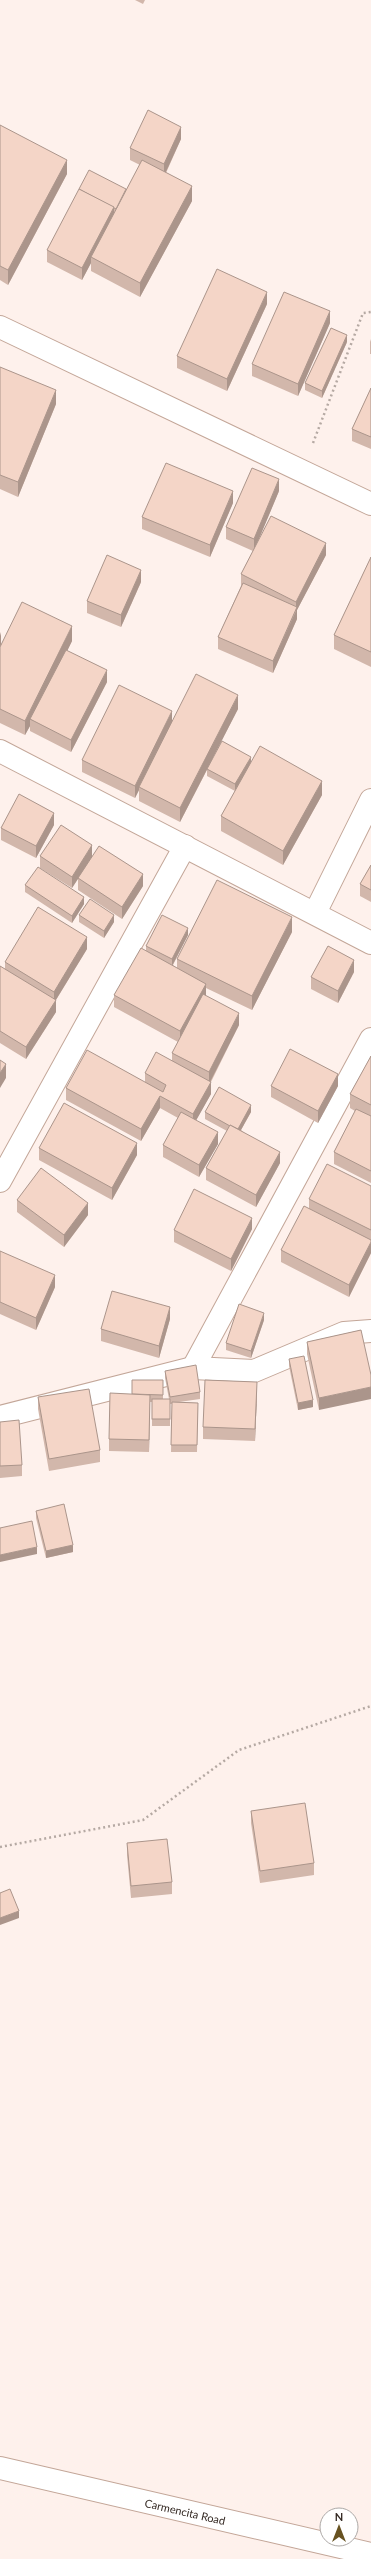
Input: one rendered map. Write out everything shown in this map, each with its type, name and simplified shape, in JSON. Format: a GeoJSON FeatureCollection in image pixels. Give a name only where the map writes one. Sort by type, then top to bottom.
{"type":"FeatureCollection","features":[{"type":"Feature","properties":{"kind":"street"},"geometry":{"type":"LineString","coordinates":[[0,327],[371,504]]}},
{"type":"Feature","properties":{"kind":"street"},"geometry":{"type":"LineString","coordinates":[[0,752],[371,943]]}},
{"type":"Feature","properties":{"kind":"street"},"geometry":{"type":"LineString","coordinates":[[315,914],[371,800]]}},
{"type":"Feature","properties":{"kind":"street"},"geometry":{"type":"LineString","coordinates":[[0,1181],[185,846]]}},
{"type":"Feature","properties":{"kind":"street"},"geometry":{"type":"LineString","coordinates":[[193,1368],[371,1040]]}},
{"type":"Feature","properties":{"kind":"street"},"geometry":{"type":"LineString","coordinates":[[0,1417],[193,1368],[254,1371],[344,1333],[371,1331]]}},
{"type":"Feature","properties":{"kind":"street","name":"Carmencita Road"},"geometry":{"type":"LineString","coordinates":[[0,2468],[371,2554]]}},
{"type":"Feature","properties":{"kind":"path"},"geometry":{"type":"LineString","coordinates":[[302,471],[362,313],[371,312]]}},
{"type":"Feature","properties":{"kind":"path"},"geometry":{"type":"LineString","coordinates":[[0,1847],[143,1820],[239,1750],[371,1706]]}},
{"type":"Feature","properties":{"kind":"building"},"geometry":{"type":"Polygon","coordinates":[[[148,110],[181,127],[164,164],[130,148],[148,110]]]}},
{"type":"Feature","properties":{"kind":"building"},"geometry":{"type":"Polygon","coordinates":[[[0,125],[67,160],[8,270],[0,266],[0,125]]]}},
{"type":"Feature","properties":{"kind":"building"},"geometry":{"type":"Polygon","coordinates":[[[142,160],[192,186],[140,283],[91,257],[142,160]]]}},
{"type":"Feature","properties":{"kind":"building"},"geometry":{"type":"Polygon","coordinates":[[[89,170],[126,189],[116,209],[79,189],[89,170]]]}},
{"type":"Feature","properties":{"kind":"building"},"geometry":{"type":"Polygon","coordinates":[[[79,189],[114,207],[82,268],[47,250],[79,189]]]}},
{"type":"Feature","properties":{"kind":"building"},"geometry":{"type":"Polygon","coordinates":[[[217,269],[267,292],[227,379],[177,356],[217,269]]]}},
{"type":"Feature","properties":{"kind":"building"},"geometry":{"type":"Polygon","coordinates":[[[284,292],[330,311],[298,384],[252,364],[284,292]]]}},
{"type":"Feature","properties":{"kind":"building"},"geometry":{"type":"Polygon","coordinates":[[[331,328],[347,335],[322,391],[305,383],[331,328]]]}},
{"type":"Feature","properties":{"kind":"building"},"geometry":{"type":"Polygon","coordinates":[[[0,367],[56,390],[18,482],[0,475],[0,367]]]}},
{"type":"Feature","properties":{"kind":"building"},"geometry":{"type":"Polygon","coordinates":[[[371,388],[371,437],[352,429],[371,388]]]}},
{"type":"Feature","properties":{"kind":"building"},"geometry":{"type":"Polygon","coordinates":[[[166,463],[233,491],[210,545],[142,517],[166,463]]]}},
{"type":"Feature","properties":{"kind":"building"},"geometry":{"type":"Polygon","coordinates":[[[252,468],[279,479],[254,539],[226,527],[252,468]]]}},
{"type":"Feature","properties":{"kind":"building"},"geometry":{"type":"Polygon","coordinates":[[[271,516],[326,543],[296,602],[241,574],[271,516]]]}},
{"type":"Feature","properties":{"kind":"building"},"geometry":{"type":"Polygon","coordinates":[[[107,555],[141,570],[121,615],[87,601],[107,555]]]}},
{"type":"Feature","properties":{"kind":"building"},"geometry":{"type":"Polygon","coordinates":[[[371,557],[371,652],[334,635],[371,557]]]}},
{"type":"Feature","properties":{"kind":"building"},"geometry":{"type":"Polygon","coordinates":[[[243,583],[297,607],[273,661],[218,637],[243,583]]]}},
{"type":"Feature","properties":{"kind":"building"},"geometry":{"type":"Polygon","coordinates":[[[22,602],[72,626],[25,721],[0,709],[0,647],[22,602]]]}},
{"type":"Feature","properties":{"kind":"building"},"geometry":{"type":"Polygon","coordinates":[[[66,650],[107,670],[71,740],[30,719],[66,650]]]}},
{"type":"Feature","properties":{"kind":"building"},"geometry":{"type":"Polygon","coordinates":[[[196,674],[238,695],[180,808],[139,787],[196,674]]]}},
{"type":"Feature","properties":{"kind":"building"},"geometry":{"type":"Polygon","coordinates":[[[119,685],[172,711],[135,786],[82,760],[119,685]]]}},
{"type":"Feature","properties":{"kind":"building"},"geometry":{"type":"Polygon","coordinates":[[[222,741],[251,757],[235,784],[207,769],[222,741]]]}},
{"type":"Feature","properties":{"kind":"building"},"geometry":{"type":"Polygon","coordinates":[[[260,746],[322,781],[283,851],[221,816],[260,746]]]}},
{"type":"Feature","properties":{"kind":"building"},"geometry":{"type":"Polygon","coordinates":[[[19,794],[54,813],[36,846],[1,828],[19,794]]]}},
{"type":"Feature","properties":{"kind":"building"},"geometry":{"type":"Polygon","coordinates":[[[61,825],[92,845],[72,877],[40,856],[61,825]]]}},
{"type":"Feature","properties":{"kind":"building"},"geometry":{"type":"Polygon","coordinates":[[[99,846],[143,874],[122,907],[78,878],[99,846]]]}},
{"type":"Feature","properties":{"kind":"building"},"geometry":{"type":"Polygon","coordinates":[[[371,865],[371,890],[360,884],[371,865]]]}},
{"type":"Feature","properties":{"kind":"building"},"geometry":{"type":"Polygon","coordinates":[[[38,867],[84,897],[72,916],[25,885],[38,867]]]}},
{"type":"Feature","properties":{"kind":"building"},"geometry":{"type":"Polygon","coordinates":[[[217,880],[292,917],[252,996],[177,959],[217,880]]]}},
{"type":"Feature","properties":{"kind":"building"},"geometry":{"type":"Polygon","coordinates":[[[90,899],[114,915],[104,931],[79,915],[90,899]]]}},
{"type":"Feature","properties":{"kind":"building"},"geometry":{"type":"Polygon","coordinates":[[[38,907],[87,937],[54,992],[5,962],[38,907]]]}},
{"type":"Feature","properties":{"kind":"building"},"geometry":{"type":"Polygon","coordinates":[[[162,915],[188,928],[172,959],[146,946],[162,915]]]}},
{"type":"Feature","properties":{"kind":"building"},"geometry":{"type":"Polygon","coordinates":[[[328,946],[354,960],[338,991],[311,977],[328,946]]]}},
{"type":"Feature","properties":{"kind":"building"},"geometry":{"type":"Polygon","coordinates":[[[141,948],[206,984],[180,1031],[114,995],[141,948]]]}},
{"type":"Feature","properties":{"kind":"building"},"geometry":{"type":"Polygon","coordinates":[[[0,966],[56,1000],[26,1047],[0,1031],[0,966]]]}},
{"type":"Feature","properties":{"kind":"building"},"geometry":{"type":"Polygon","coordinates":[[[203,994],[239,1013],[209,1072],[172,1053],[203,994]]]}},
{"type":"Feature","properties":{"kind":"building"},"geometry":{"type":"Polygon","coordinates":[[[290,1049],[338,1074],[318,1111],[271,1086],[290,1049]]]}},
{"type":"Feature","properties":{"kind":"building"},"geometry":{"type":"Polygon","coordinates":[[[87,1050],[163,1092],[166,1085],[145,1073],[156,1052],[211,1082],[193,1114],[160,1096],[141,1129],[66,1088],[87,1050]]]}},
{"type":"Feature","properties":{"kind":"building"},"geometry":{"type":"Polygon","coordinates":[[[371,1056],[371,1105],[350,1094],[371,1056]]]}},
{"type":"Feature","properties":{"kind":"building"},"geometry":{"type":"Polygon","coordinates":[[[0,1060],[6,1064],[0,1073],[0,1060]]]}},
{"type":"Feature","properties":{"kind":"building"},"geometry":{"type":"Polygon","coordinates":[[[219,1087],[251,1105],[238,1129],[205,1112],[219,1087]]]}},
{"type":"Feature","properties":{"kind":"building"},"geometry":{"type":"Polygon","coordinates":[[[64,1103],[137,1143],[112,1188],[39,1148],[64,1103]]]}},
{"type":"Feature","properties":{"kind":"building"},"geometry":{"type":"Polygon","coordinates":[[[356,1109],[371,1116],[371,1171],[334,1152],[356,1109]]]}},
{"type":"Feature","properties":{"kind":"building"},"geometry":{"type":"Polygon","coordinates":[[[181,1112],[218,1132],[199,1165],[163,1145],[181,1112]]]}},
{"type":"Feature","properties":{"kind":"building"},"geometry":{"type":"Polygon","coordinates":[[[230,1125],[280,1152],[256,1195],[206,1168],[230,1125]]]}},
{"type":"Feature","properties":{"kind":"building"},"geometry":{"type":"Polygon","coordinates":[[[327,1164],[371,1186],[371,1230],[309,1199],[327,1164]]]}},
{"type":"Feature","properties":{"kind":"building"},"geometry":{"type":"Polygon","coordinates":[[[41,1168],[88,1203],[64,1235],[17,1200],[41,1168]]]}},
{"type":"Feature","properties":{"kind":"building"},"geometry":{"type":"Polygon","coordinates":[[[194,1189],[252,1218],[231,1259],[174,1230],[194,1189]]]}},
{"type":"Feature","properties":{"kind":"building"},"geometry":{"type":"Polygon","coordinates":[[[304,1206],[371,1240],[349,1285],[281,1250],[304,1206]]]}},
{"type":"Feature","properties":{"kind":"building"},"geometry":{"type":"Polygon","coordinates":[[[0,1251],[55,1275],[36,1318],[0,1302],[0,1251]]]}},
{"type":"Feature","properties":{"kind":"building"},"geometry":{"type":"Polygon","coordinates":[[[112,1291],[170,1307],[159,1346],[101,1329],[112,1291]]]}},
{"type":"Feature","properties":{"kind":"building"},"geometry":{"type":"Polygon","coordinates":[[[239,1304],[264,1313],[251,1351],[226,1343],[239,1304]]]}},
{"type":"Feature","properties":{"kind":"building"},"geometry":{"type":"Polygon","coordinates":[[[361,1330],[371,1375],[371,1387],[319,1398],[307,1342],[361,1330]]]}},
{"type":"Feature","properties":{"kind":"building"},"geometry":{"type":"Polygon","coordinates":[[[304,1356],[313,1400],[298,1403],[289,1359],[304,1356]]]}},
{"type":"Feature","properties":{"kind":"building"},"geometry":{"type":"Polygon","coordinates":[[[196,1365],[200,1392],[170,1397],[165,1371],[196,1365]]]}},
{"type":"Feature","properties":{"kind":"building"},"geometry":{"type":"Polygon","coordinates":[[[132,1380],[163,1380],[163,1395],[132,1394],[132,1380]]]}},
{"type":"Feature","properties":{"kind":"building"},"geometry":{"type":"Polygon","coordinates":[[[205,1380],[257,1382],[255,1429],[203,1427],[205,1380]]]}},
{"type":"Feature","properties":{"kind":"building"},"geometry":{"type":"Polygon","coordinates":[[[89,1389],[100,1450],[49,1459],[38,1397],[89,1389]]]}},
{"type":"Feature","properties":{"kind":"building"},"geometry":{"type":"Polygon","coordinates":[[[110,1393],[150,1395],[149,1440],[109,1439],[110,1393]]]}},
{"type":"Feature","properties":{"kind":"building"},"geometry":{"type":"Polygon","coordinates":[[[152,1399],[170,1399],[170,1419],[152,1419],[152,1399]]]}},
{"type":"Feature","properties":{"kind":"building"},"geometry":{"type":"Polygon","coordinates":[[[172,1402],[198,1403],[197,1445],[171,1445],[172,1402]]]}},
{"type":"Feature","properties":{"kind":"building"},"geometry":{"type":"Polygon","coordinates":[[[19,1420],[22,1465],[0,1466],[0,1422],[19,1420]]]}},
{"type":"Feature","properties":{"kind":"building"},"geometry":{"type":"Polygon","coordinates":[[[64,1504],[73,1545],[46,1551],[36,1511],[64,1504]]]}},
{"type":"Feature","properties":{"kind":"building"},"geometry":{"type":"Polygon","coordinates":[[[32,1521],[37,1547],[0,1555],[0,1528],[32,1521]]]}},
{"type":"Feature","properties":{"kind":"building"},"geometry":{"type":"Polygon","coordinates":[[[305,1803],[314,1863],[260,1871],[251,1811],[305,1803]]]}},
{"type":"Feature","properties":{"kind":"building"},"geometry":{"type":"Polygon","coordinates":[[[167,1839],[172,1882],[131,1886],[127,1843],[167,1839]]]}},
{"type":"Feature","properties":{"kind":"building"},"geometry":{"type":"Polygon","coordinates":[[[10,1889],[19,1911],[0,1918],[0,1893],[10,1889]]]}}]}
